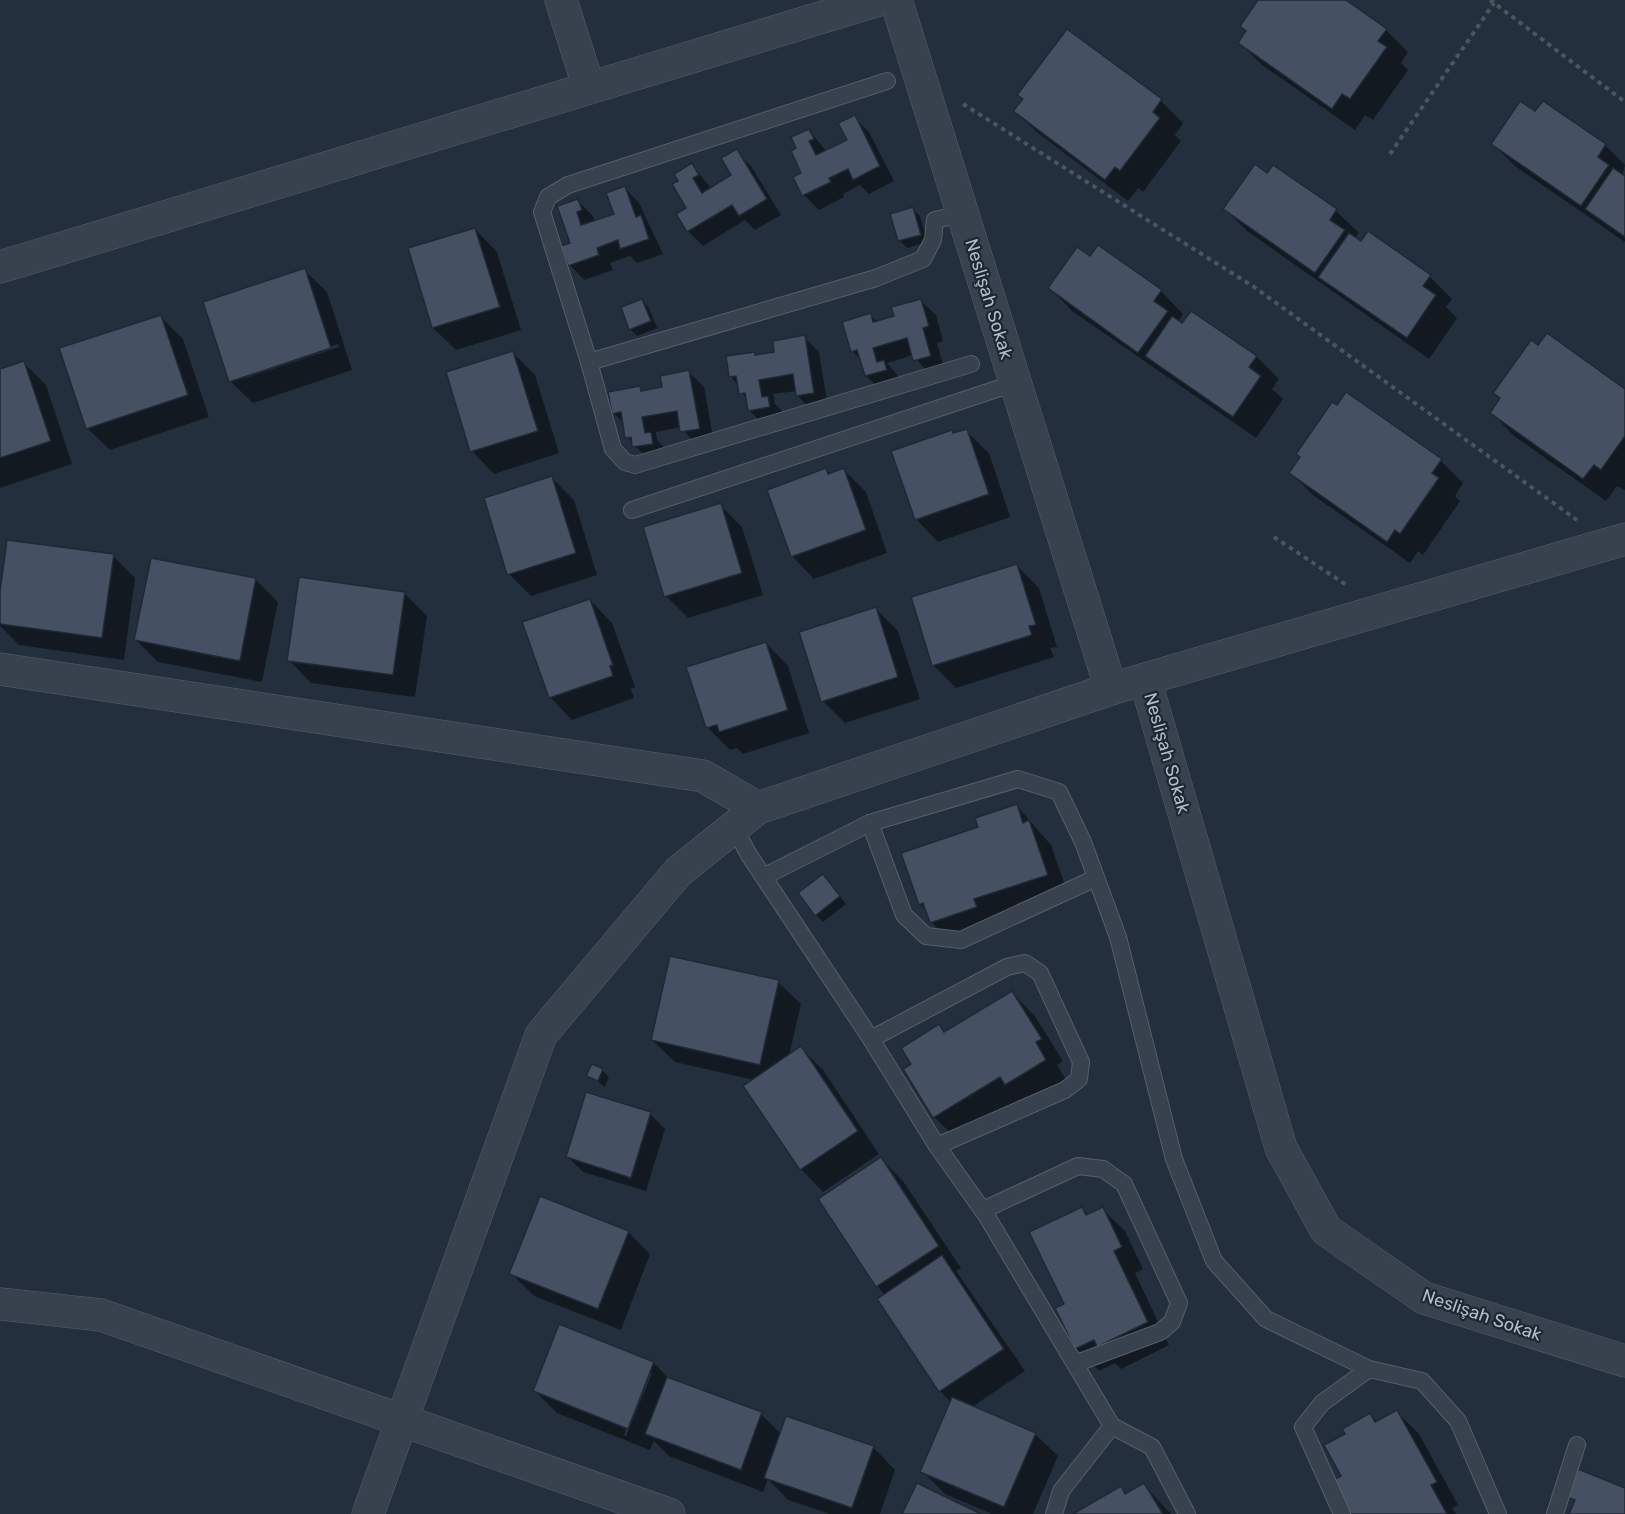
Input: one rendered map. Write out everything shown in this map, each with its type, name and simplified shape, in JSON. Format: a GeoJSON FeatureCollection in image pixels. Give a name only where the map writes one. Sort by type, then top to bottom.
{"type":"FeatureCollection","features":[{"type":"Feature","properties":{"kind":"street"},"geometry":{"type":"LineString","coordinates":[[561,0],[589,88]]}},
{"type":"Feature","properties":{"kind":"street"},"geometry":{"type":"LineString","coordinates":[[0,267],[879,0]]}},
{"type":"Feature","properties":{"kind":"street","name":"Neslişah Sokak"},"geometry":{"type":"LineString","coordinates":[[896,0],[1111,689],[1145,679],[1281,1148],[1326,1230],[1424,1298],[1625,1361]]}},
{"type":"Feature","properties":{"kind":"street"},"geometry":{"type":"LineString","coordinates":[[1145,679],[1617,541]]}},
{"type":"Feature","properties":{"kind":"street"},"geometry":{"type":"LineString","coordinates":[[0,669],[703,776],[758,808]]}},
{"type":"Feature","properties":{"kind":"street"},"geometry":{"type":"LineString","coordinates":[[368,1514],[541,1035],[678,872],[758,808],[1111,689]]}},
{"type":"Feature","properties":{"kind":"street"},"geometry":{"type":"LineString","coordinates":[[0,1304],[101,1315],[669,1514]]}},
{"type":"Feature","properties":{"kind":"lane"},"geometry":{"type":"LineString","coordinates":[[887,81],[568,185],[548,197],[542,212],[614,449],[625,462],[635,465],[972,364]]}},
{"type":"Feature","properties":{"kind":"lane"},"geometry":{"type":"LineString","coordinates":[[589,362],[876,278],[923,259],[933,240],[935,220],[963,214]]}},
{"type":"Feature","properties":{"kind":"lane"},"geometry":{"type":"LineString","coordinates":[[632,510],[1015,383]]}},
{"type":"Feature","properties":{"kind":"lane"},"geometry":{"type":"LineString","coordinates":[[765,876],[870,823],[1018,779],[1059,792],[1083,842],[1118,937],[1174,1159],[1214,1262],[1266,1319],[1369,1370],[1422,1382],[1458,1421],[1498,1514]]}},
{"type":"Feature","properties":{"kind":"lane"},"geometry":{"type":"LineString","coordinates":[[870,823],[904,915],[926,936],[960,940],[1096,878]]}},
{"type":"Feature","properties":{"kind":"lane"},"geometry":{"type":"LineString","coordinates":[[734,827],[749,855],[871,1039],[937,1146],[983,1210],[1077,1363],[1112,1426],[1152,1447],[1187,1514]]}},
{"type":"Feature","properties":{"kind":"lane"},"geometry":{"type":"LineString","coordinates":[[871,1039],[1006,968],[1025,963],[1040,973],[1081,1062],[1079,1079],[1065,1090],[937,1146]]}},
{"type":"Feature","properties":{"kind":"lane"},"geometry":{"type":"LineString","coordinates":[[983,1210],[1078,1166],[1103,1169],[1124,1185],[1179,1304],[1172,1322],[1160,1332],[1077,1363]]}},
{"type":"Feature","properties":{"kind":"lane"},"geometry":{"type":"LineString","coordinates":[[1342,1514],[1303,1427],[1322,1403],[1369,1370]]}},
{"type":"Feature","properties":{"kind":"lane"},"geometry":{"type":"LineString","coordinates":[[1054,1514],[1061,1491],[1112,1426]]}},
{"type":"Feature","properties":{"kind":"lane"},"geometry":{"type":"LineString","coordinates":[[1555,1514],[1577,1445]]}},
{"type":"Feature","properties":{"kind":"path"},"geometry":{"type":"LineString","coordinates":[[1490,0],[1625,102]]}},
{"type":"Feature","properties":{"kind":"path"},"geometry":{"type":"LineString","coordinates":[[1390,154],[1494,3]]}},
{"type":"Feature","properties":{"kind":"path"},"geometry":{"type":"LineString","coordinates":[[961,103],[1254,287],[1617,541]]}},
{"type":"Feature","properties":{"kind":"path"},"geometry":{"type":"LineString","coordinates":[[1274,537],[1383,609]]}},
{"type":"Feature","properties":{"kind":"building"},"geometry":{"type":"Polygon","coordinates":[[[1258,0],[1346,0],[1387,29],[1378,41],[1387,47],[1350,99],[1342,94],[1332,109],[1238,43],[1246,31],[1240,26],[1258,0]]]}},
{"type":"Feature","properties":{"kind":"building"},"geometry":{"type":"Polygon","coordinates":[[[1067,29],[1162,99],[1153,112],[1160,118],[1120,171],[1115,167],[1105,180],[1013,111],[1023,99],[1017,95],[1067,29]]]}},
{"type":"Feature","properties":{"kind":"building"},"geometry":{"type":"Polygon","coordinates":[[[1520,101],[1535,111],[1543,101],[1606,144],[1598,157],[1609,165],[1581,206],[1491,144],[1520,101]]]}},
{"type":"Feature","properties":{"kind":"building"},"geometry":{"type":"Polygon","coordinates":[[[855,115],[880,166],[853,180],[848,169],[829,178],[831,182],[802,196],[793,177],[801,173],[791,151],[796,148],[791,137],[809,129],[814,139],[809,141],[816,155],[847,140],[838,123],[855,115]]]}},
{"type":"Feature","properties":{"kind":"building"},"geometry":{"type":"Polygon","coordinates":[[[737,149],[767,199],[739,216],[732,205],[687,232],[676,214],[686,208],[672,184],[678,181],[674,174],[692,163],[699,175],[693,178],[702,193],[731,175],[721,158],[737,149]]]}},
{"type":"Feature","properties":{"kind":"building"},"geometry":{"type":"Polygon","coordinates":[[[1255,164],[1267,173],[1273,165],[1337,209],[1330,220],[1345,230],[1315,273],[1223,209],[1255,164]]]}},
{"type":"Feature","properties":{"kind":"building"},"geometry":{"type":"Polygon","coordinates":[[[1613,168],[1625,176],[1625,237],[1585,209],[1613,168]]]}},
{"type":"Feature","properties":{"kind":"building"},"geometry":{"type":"Polygon","coordinates":[[[625,186],[636,217],[641,215],[649,239],[620,249],[618,240],[597,248],[599,255],[568,266],[561,246],[570,243],[557,206],[578,199],[582,210],[577,212],[581,225],[614,214],[606,193],[625,186]]]}},
{"type":"Feature","properties":{"kind":"building"},"geometry":{"type":"Polygon","coordinates":[[[913,207],[921,235],[898,241],[890,214],[913,207]]]}},
{"type":"Feature","properties":{"kind":"building"},"geometry":{"type":"Polygon","coordinates":[[[475,228],[500,307],[432,328],[408,248],[475,228]]]}},
{"type":"Feature","properties":{"kind":"building"},"geometry":{"type":"Polygon","coordinates":[[[1368,231],[1431,275],[1423,286],[1436,295],[1407,338],[1318,277],[1349,233],[1361,241],[1368,231]]]}},
{"type":"Feature","properties":{"kind":"building"},"geometry":{"type":"Polygon","coordinates":[[[1098,245],[1162,290],[1154,301],[1168,311],[1138,353],[1048,288],[1077,247],[1090,256],[1098,245]]]}},
{"type":"Feature","properties":{"kind":"building"},"geometry":{"type":"Polygon","coordinates":[[[305,268],[331,348],[229,382],[203,302],[305,268]]]}},
{"type":"Feature","properties":{"kind":"building"},"geometry":{"type":"Polygon","coordinates":[[[642,299],[651,321],[629,330],[621,307],[642,299]]]}},
{"type":"Feature","properties":{"kind":"building"},"geometry":{"type":"Polygon","coordinates":[[[921,299],[929,326],[923,328],[931,356],[913,361],[907,338],[873,348],[877,362],[884,360],[887,370],[865,376],[857,350],[851,352],[842,322],[871,313],[873,322],[894,316],[891,307],[921,299]]]}},
{"type":"Feature","properties":{"kind":"building"},"geometry":{"type":"Polygon","coordinates":[[[1191,311],[1257,356],[1249,367],[1261,376],[1233,417],[1145,356],[1172,316],[1182,323],[1191,311]]]}},
{"type":"Feature","properties":{"kind":"building"},"geometry":{"type":"Polygon","coordinates":[[[161,315],[188,395],[86,429],[59,348],[161,315]]]}},
{"type":"Feature","properties":{"kind":"building"},"geometry":{"type":"Polygon","coordinates":[[[1547,333],[1625,389],[1625,436],[1601,470],[1594,465],[1583,479],[1490,413],[1500,398],[1493,393],[1531,340],[1538,345],[1547,333]]]}},
{"type":"Feature","properties":{"kind":"building"},"geometry":{"type":"Polygon","coordinates":[[[805,335],[814,393],[796,396],[793,374],[759,380],[762,397],[768,396],[770,407],[748,411],[745,393],[739,394],[736,376],[729,377],[726,356],[774,352],[773,341],[805,335]]]}},
{"type":"Feature","properties":{"kind":"building"},"geometry":{"type":"Polygon","coordinates":[[[513,351],[538,431],[470,452],[446,372],[513,351]]]}},
{"type":"Feature","properties":{"kind":"building"},"geometry":{"type":"Polygon","coordinates":[[[24,361],[51,441],[0,458],[0,369],[24,361]]]}},
{"type":"Feature","properties":{"kind":"building"},"geometry":{"type":"Polygon","coordinates":[[[689,370],[700,429],[680,432],[677,411],[642,417],[645,433],[651,432],[653,444],[632,447],[631,437],[625,438],[621,412],[612,414],[608,392],[640,386],[641,391],[662,387],[660,376],[689,370]]]}},
{"type":"Feature","properties":{"kind":"building"},"geometry":{"type":"Polygon","coordinates":[[[1346,392],[1442,459],[1432,473],[1439,478],[1400,534],[1395,530],[1387,542],[1289,473],[1300,457],[1296,454],[1332,402],[1337,405],[1346,392]]]}},
{"type":"Feature","properties":{"kind":"building"},"geometry":{"type":"Polygon","coordinates":[[[967,429],[989,494],[915,520],[891,451],[952,430],[953,433],[967,429]]]}},
{"type":"Feature","properties":{"kind":"building"},"geometry":{"type":"Polygon","coordinates":[[[826,468],[828,474],[844,468],[866,530],[791,557],[767,490],[826,468]]]}},
{"type":"Feature","properties":{"kind":"building"},"geometry":{"type":"Polygon","coordinates":[[[552,476],[576,553],[507,575],[484,498],[552,476]]]}},
{"type":"Feature","properties":{"kind":"building"},"geometry":{"type":"Polygon","coordinates":[[[721,503],[742,573],[664,597],[643,527],[721,503]]]}},
{"type":"Feature","properties":{"kind":"building"},"geometry":{"type":"Polygon","coordinates":[[[7,540],[114,554],[102,638],[0,624],[0,591],[7,540]]]}},
{"type":"Feature","properties":{"kind":"building"},"geometry":{"type":"Polygon","coordinates":[[[151,558],[256,578],[240,661],[134,640],[151,558]]]}},
{"type":"Feature","properties":{"kind":"building"},"geometry":{"type":"Polygon","coordinates":[[[1017,564],[1036,625],[1029,626],[1032,635],[932,666],[911,597],[1017,564]]]}},
{"type":"Feature","properties":{"kind":"building"},"geometry":{"type":"Polygon","coordinates":[[[299,577],[405,592],[393,675],[287,661],[299,577]]]}},
{"type":"Feature","properties":{"kind":"building"},"geometry":{"type":"Polygon","coordinates":[[[590,599],[613,665],[610,666],[613,676],[549,698],[522,622],[590,599]]]}},
{"type":"Feature","properties":{"kind":"building"},"geometry":{"type":"Polygon","coordinates":[[[876,607],[898,677],[821,702],[799,632],[876,607]]]}},
{"type":"Feature","properties":{"kind":"building"},"geometry":{"type":"Polygon","coordinates":[[[766,642],[788,710],[719,732],[717,725],[706,728],[686,667],[766,642]]]}},
{"type":"Feature","properties":{"kind":"building"},"geometry":{"type":"Polygon","coordinates":[[[1017,804],[1023,823],[1029,820],[1048,875],[974,899],[977,907],[930,923],[923,903],[919,905],[901,853],[978,827],[975,818],[1017,804]]]}},
{"type":"Feature","properties":{"kind":"building"},"geometry":{"type":"Polygon","coordinates":[[[823,874],[840,896],[815,916],[798,893],[823,874]]]}},
{"type":"Feature","properties":{"kind":"building"},"geometry":{"type":"Polygon","coordinates":[[[670,956],[779,980],[760,1065],[651,1040],[670,956]]]}},
{"type":"Feature","properties":{"kind":"building"},"geometry":{"type":"Polygon","coordinates":[[[1012,991],[1042,1039],[1036,1042],[1046,1060],[1005,1085],[1000,1077],[933,1118],[903,1069],[911,1064],[901,1048],[939,1024],[944,1032],[1012,991]]]}},
{"type":"Feature","properties":{"kind":"building"},"geometry":{"type":"Polygon","coordinates":[[[801,1046],[858,1131],[800,1170],[743,1086],[801,1046]]]}},
{"type":"Feature","properties":{"kind":"building"},"geometry":{"type":"Polygon","coordinates":[[[592,1064],[603,1069],[598,1081],[586,1076],[592,1064]]]}},
{"type":"Feature","properties":{"kind":"building"},"geometry":{"type":"Polygon","coordinates":[[[586,1092],[651,1112],[631,1178],[566,1157],[586,1092]]]}},
{"type":"Feature","properties":{"kind":"building"},"geometry":{"type":"Polygon","coordinates":[[[881,1157],[939,1246],[876,1287],[818,1199],[881,1157]]]}},
{"type":"Feature","properties":{"kind":"building"},"geometry":{"type":"Polygon","coordinates":[[[540,1196],[629,1231],[598,1309],[509,1274],[540,1196]]]}},
{"type":"Feature","properties":{"kind":"building"},"geometry":{"type":"Polygon","coordinates":[[[1082,1207],[1086,1215],[1103,1207],[1122,1247],[1114,1251],[1148,1322],[1097,1347],[1094,1340],[1075,1349],[1055,1308],[1064,1304],[1029,1232],[1082,1207]]]}},
{"type":"Feature","properties":{"kind":"building"},"geometry":{"type":"Polygon","coordinates":[[[942,1255],[1004,1349],[939,1392],[877,1299],[942,1255]]]}},
{"type":"Feature","properties":{"kind":"building"},"geometry":{"type":"Polygon","coordinates":[[[559,1324],[654,1362],[628,1429],[533,1391],[559,1324]]]}},
{"type":"Feature","properties":{"kind":"building"},"geometry":{"type":"Polygon","coordinates":[[[667,1377],[762,1412],[741,1470],[645,1434],[667,1377]]]}},
{"type":"Feature","properties":{"kind":"building"},"geometry":{"type":"Polygon","coordinates":[[[952,1397],[1036,1433],[1004,1507],[920,1472],[952,1397]]]}},
{"type":"Feature","properties":{"kind":"building"},"geometry":{"type":"Polygon","coordinates":[[[1397,1410],[1437,1482],[1431,1485],[1447,1514],[1350,1514],[1332,1481],[1341,1476],[1324,1445],[1345,1434],[1342,1429],[1370,1413],[1375,1422],[1397,1410]]]}},
{"type":"Feature","properties":{"kind":"building"},"geometry":{"type":"Polygon","coordinates":[[[786,1416],[874,1446],[852,1508],[764,1478],[786,1416]]]}},
{"type":"Feature","properties":{"kind":"building"},"geometry":{"type":"Polygon","coordinates":[[[1578,1469],[1625,1488],[1625,1514],[1569,1514],[1575,1500],[1567,1497],[1578,1469]]]}},
{"type":"Feature","properties":{"kind":"building"},"geometry":{"type":"Polygon","coordinates":[[[917,1483],[981,1514],[902,1514],[917,1483]]]}},
{"type":"Feature","properties":{"kind":"building"},"geometry":{"type":"Polygon","coordinates":[[[1144,1483],[1163,1514],[1073,1514],[1121,1486],[1125,1494],[1144,1483]]]}}]}
